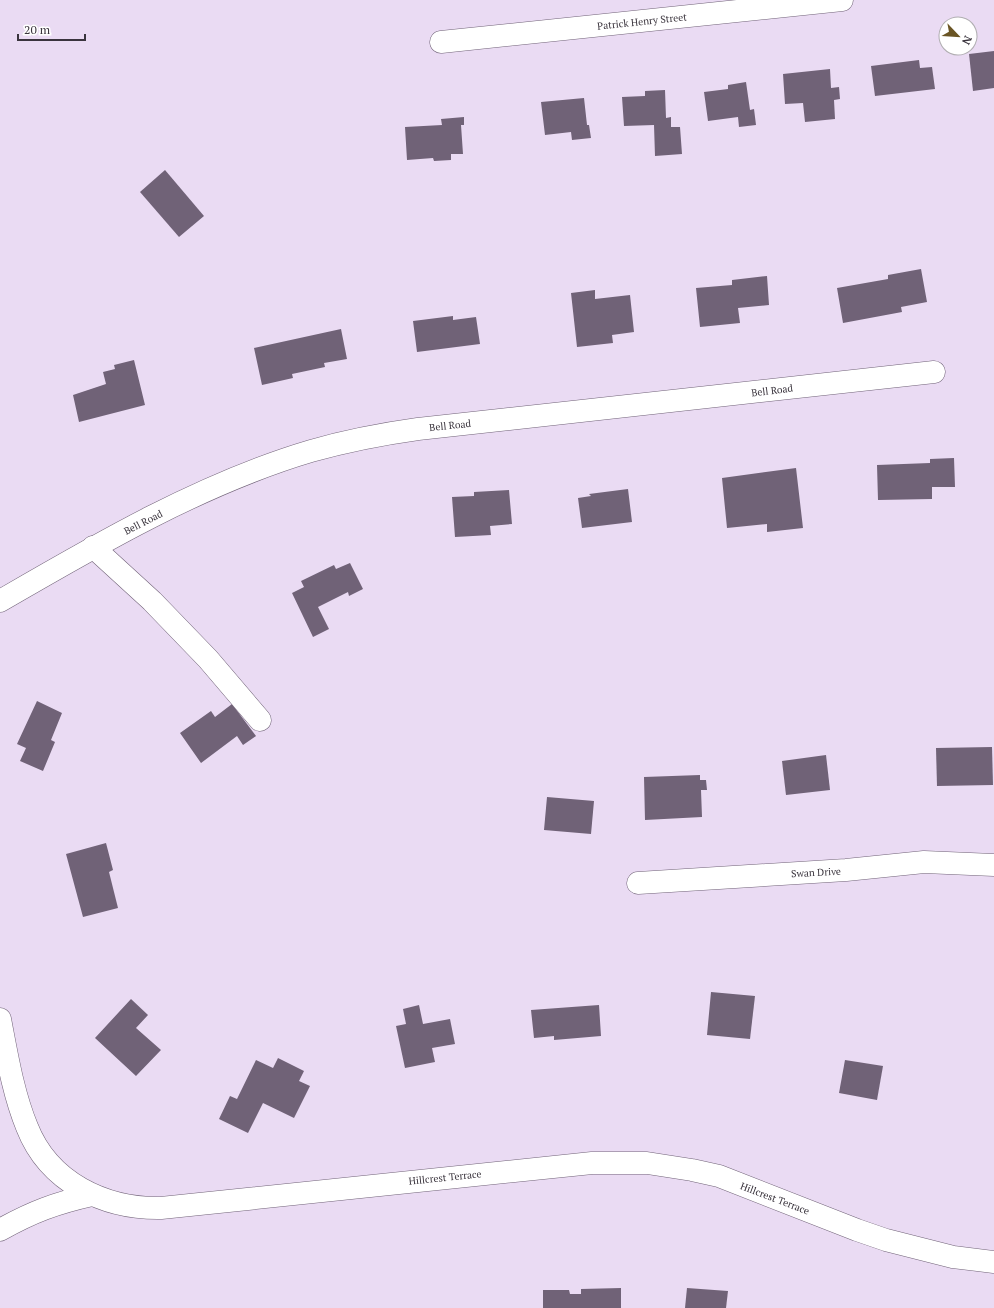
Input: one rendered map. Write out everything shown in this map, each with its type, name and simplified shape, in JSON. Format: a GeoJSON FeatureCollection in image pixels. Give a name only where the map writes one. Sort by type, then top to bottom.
{"type":"FeatureCollection","features":[{"type":"Feature","properties":{"kind":"street","name":"Patrick Henry Street"},"geometry":{"type":"LineString","coordinates":[[441,42],[842,0]]}},
{"type":"Feature","properties":{"kind":"street","name":"Bell Road"},"geometry":{"type":"LineString","coordinates":[[0,601],[93,547],[176,505],[265,466],[311,451],[370,436],[418,429],[934,372]]}},
{"type":"Feature","properties":{"kind":"street"},"geometry":{"type":"LineString","coordinates":[[93,547],[173,622],[208,659],[260,720]]}},
{"type":"Feature","properties":{"kind":"street","name":"Swan Drive"},"geometry":{"type":"LineString","coordinates":[[638,883],[846,870],[924,862],[994,864]]}},
{"type":"Feature","properties":{"kind":"street","name":"Hillcrest Terrace"},"geometry":{"type":"LineString","coordinates":[[0,1019],[12,1076],[27,1128],[37,1146],[53,1167],[72,1184],[92,1195],[115,1204],[141,1208],[161,1208],[592,1163],[647,1163],[719,1176],[857,1230],[917,1249],[953,1257],[994,1262]]}},
{"type":"Feature","properties":{"kind":"street"},"geometry":{"type":"LineString","coordinates":[[0,1230],[28,1214],[53,1205],[92,1195]]}},
{"type":"Feature","properties":{"kind":"building"},"geometry":{"type":"Polygon","coordinates":[[[994,51],[994,88],[973,91],[969,56],[978,56],[978,53],[994,51]]]}},
{"type":"Feature","properties":{"kind":"building"},"geometry":{"type":"Polygon","coordinates":[[[919,60],[920,68],[932,67],[935,89],[875,96],[871,66],[919,60]]]}},
{"type":"Feature","properties":{"kind":"building"},"geometry":{"type":"Polygon","coordinates":[[[830,69],[831,88],[839,87],[840,99],[834,100],[835,119],[805,122],[803,103],[785,104],[783,74],[830,69]]]}},
{"type":"Feature","properties":{"kind":"building"},"geometry":{"type":"Polygon","coordinates":[[[746,82],[750,110],[754,109],[756,125],[739,127],[738,117],[708,121],[704,92],[728,89],[728,85],[746,82]]]}},
{"type":"Feature","properties":{"kind":"building"},"geometry":{"type":"Polygon","coordinates":[[[665,90],[666,118],[671,117],[671,127],[680,127],[682,154],[655,156],[654,125],[624,126],[622,97],[645,96],[645,91],[665,90]]]}},
{"type":"Feature","properties":{"kind":"building"},"geometry":{"type":"Polygon","coordinates":[[[584,98],[587,125],[589,125],[591,138],[572,140],[571,132],[545,135],[541,102],[584,98]]]}},
{"type":"Feature","properties":{"kind":"building"},"geometry":{"type":"Polygon","coordinates":[[[464,117],[464,125],[461,125],[463,154],[451,154],[451,160],[434,161],[433,158],[407,160],[405,127],[442,125],[441,119],[464,117]]]}},
{"type":"Feature","properties":{"kind":"building"},"geometry":{"type":"Polygon","coordinates":[[[165,170],[204,216],[179,237],[140,192],[165,170]]]}},
{"type":"Feature","properties":{"kind":"building"},"geometry":{"type":"Polygon","coordinates":[[[921,269],[927,302],[901,307],[902,312],[843,323],[837,288],[888,279],[888,275],[921,269]]]}},
{"type":"Feature","properties":{"kind":"building"},"geometry":{"type":"Polygon","coordinates":[[[767,276],[769,305],[738,308],[740,323],[700,327],[696,288],[732,285],[732,280],[767,276]]]}},
{"type":"Feature","properties":{"kind":"building"},"geometry":{"type":"Polygon","coordinates":[[[595,290],[595,299],[630,295],[634,332],[612,335],[613,343],[577,347],[571,293],[595,290]]]}},
{"type":"Feature","properties":{"kind":"building"},"geometry":{"type":"Polygon","coordinates":[[[453,316],[453,320],[476,317],[480,344],[417,352],[413,321],[453,316]]]}},
{"type":"Feature","properties":{"kind":"building"},"geometry":{"type":"Polygon","coordinates":[[[341,329],[347,359],[324,363],[325,367],[292,374],[293,378],[262,385],[254,348],[341,329]]]}},
{"type":"Feature","properties":{"kind":"building"},"geometry":{"type":"Polygon","coordinates":[[[134,360],[145,405],[79,422],[73,395],[106,384],[103,372],[115,369],[114,365],[134,360]]]}},
{"type":"Feature","properties":{"kind":"building"},"geometry":{"type":"Polygon","coordinates":[[[954,458],[955,487],[932,487],[932,499],[878,500],[877,465],[930,463],[930,459],[954,458]]]}},
{"type":"Feature","properties":{"kind":"building"},"geometry":{"type":"Polygon","coordinates":[[[796,468],[803,528],[767,532],[767,524],[727,528],[722,478],[796,468]]]}},
{"type":"Feature","properties":{"kind":"building"},"geometry":{"type":"Polygon","coordinates":[[[628,489],[632,522],[582,528],[578,498],[591,496],[589,494],[628,489]]]}},
{"type":"Feature","properties":{"kind":"building"},"geometry":{"type":"Polygon","coordinates":[[[509,490],[512,524],[490,526],[491,535],[455,537],[452,497],[474,496],[474,492],[509,490]]]}},
{"type":"Feature","properties":{"kind":"building"},"geometry":{"type":"Polygon","coordinates":[[[350,563],[363,589],[349,596],[348,592],[318,607],[329,629],[313,637],[292,593],[304,587],[301,581],[334,565],[336,569],[350,563]]]}},
{"type":"Feature","properties":{"kind":"building"},"geometry":{"type":"Polygon","coordinates":[[[37,701],[62,713],[51,740],[55,742],[43,771],[20,761],[26,748],[17,744],[37,701]]]}},
{"type":"Feature","properties":{"kind":"building"},"geometry":{"type":"Polygon","coordinates":[[[232,704],[256,736],[243,745],[237,736],[201,763],[180,733],[211,711],[215,717],[232,704]]]}},
{"type":"Feature","properties":{"kind":"building"},"geometry":{"type":"Polygon","coordinates":[[[992,747],[993,785],[937,786],[936,748],[992,747]]]}},
{"type":"Feature","properties":{"kind":"building"},"geometry":{"type":"Polygon","coordinates":[[[826,755],[830,790],[786,795],[782,761],[826,755]]]}},
{"type":"Feature","properties":{"kind":"building"},"geometry":{"type":"Polygon","coordinates":[[[700,775],[700,780],[706,780],[707,790],[701,790],[702,817],[645,820],[644,777],[700,775]]]}},
{"type":"Feature","properties":{"kind":"building"},"geometry":{"type":"Polygon","coordinates":[[[547,797],[594,801],[591,834],[544,830],[547,797]]]}},
{"type":"Feature","properties":{"kind":"building"},"geometry":{"type":"Polygon","coordinates":[[[106,843],[113,870],[109,872],[118,908],[83,917],[66,854],[106,843]]]}},
{"type":"Feature","properties":{"kind":"building"},"geometry":{"type":"Polygon","coordinates":[[[711,992],[755,996],[750,1039],[707,1035],[711,992]]]}},
{"type":"Feature","properties":{"kind":"building"},"geometry":{"type":"Polygon","coordinates":[[[131,999],[148,1015],[136,1028],[161,1050],[136,1076],[95,1038],[131,999]]]}},
{"type":"Feature","properties":{"kind":"building"},"geometry":{"type":"Polygon","coordinates":[[[419,1005],[423,1024],[450,1019],[455,1044],[432,1048],[435,1062],[405,1068],[396,1026],[406,1024],[403,1009],[419,1005]]]}},
{"type":"Feature","properties":{"kind":"building"},"geometry":{"type":"Polygon","coordinates":[[[599,1005],[601,1036],[554,1040],[554,1036],[534,1038],[531,1010],[599,1005]]]}},
{"type":"Feature","properties":{"kind":"building"},"geometry":{"type":"Polygon","coordinates":[[[278,1058],[304,1071],[299,1081],[310,1086],[294,1118],[263,1103],[248,1133],[219,1119],[230,1096],[237,1099],[256,1060],[273,1068],[278,1058]]]}},
{"type":"Feature","properties":{"kind":"building"},"geometry":{"type":"Polygon","coordinates":[[[845,1060],[883,1066],[877,1100],[839,1093],[845,1060]]]}},
{"type":"Feature","properties":{"kind":"building"},"geometry":{"type":"Polygon","coordinates":[[[621,1288],[621,1308],[543,1308],[543,1290],[569,1290],[570,1294],[581,1294],[581,1289],[621,1288]]]}},
{"type":"Feature","properties":{"kind":"building"},"geometry":{"type":"Polygon","coordinates":[[[687,1288],[728,1291],[726,1308],[685,1308],[687,1288]]]}}]}
